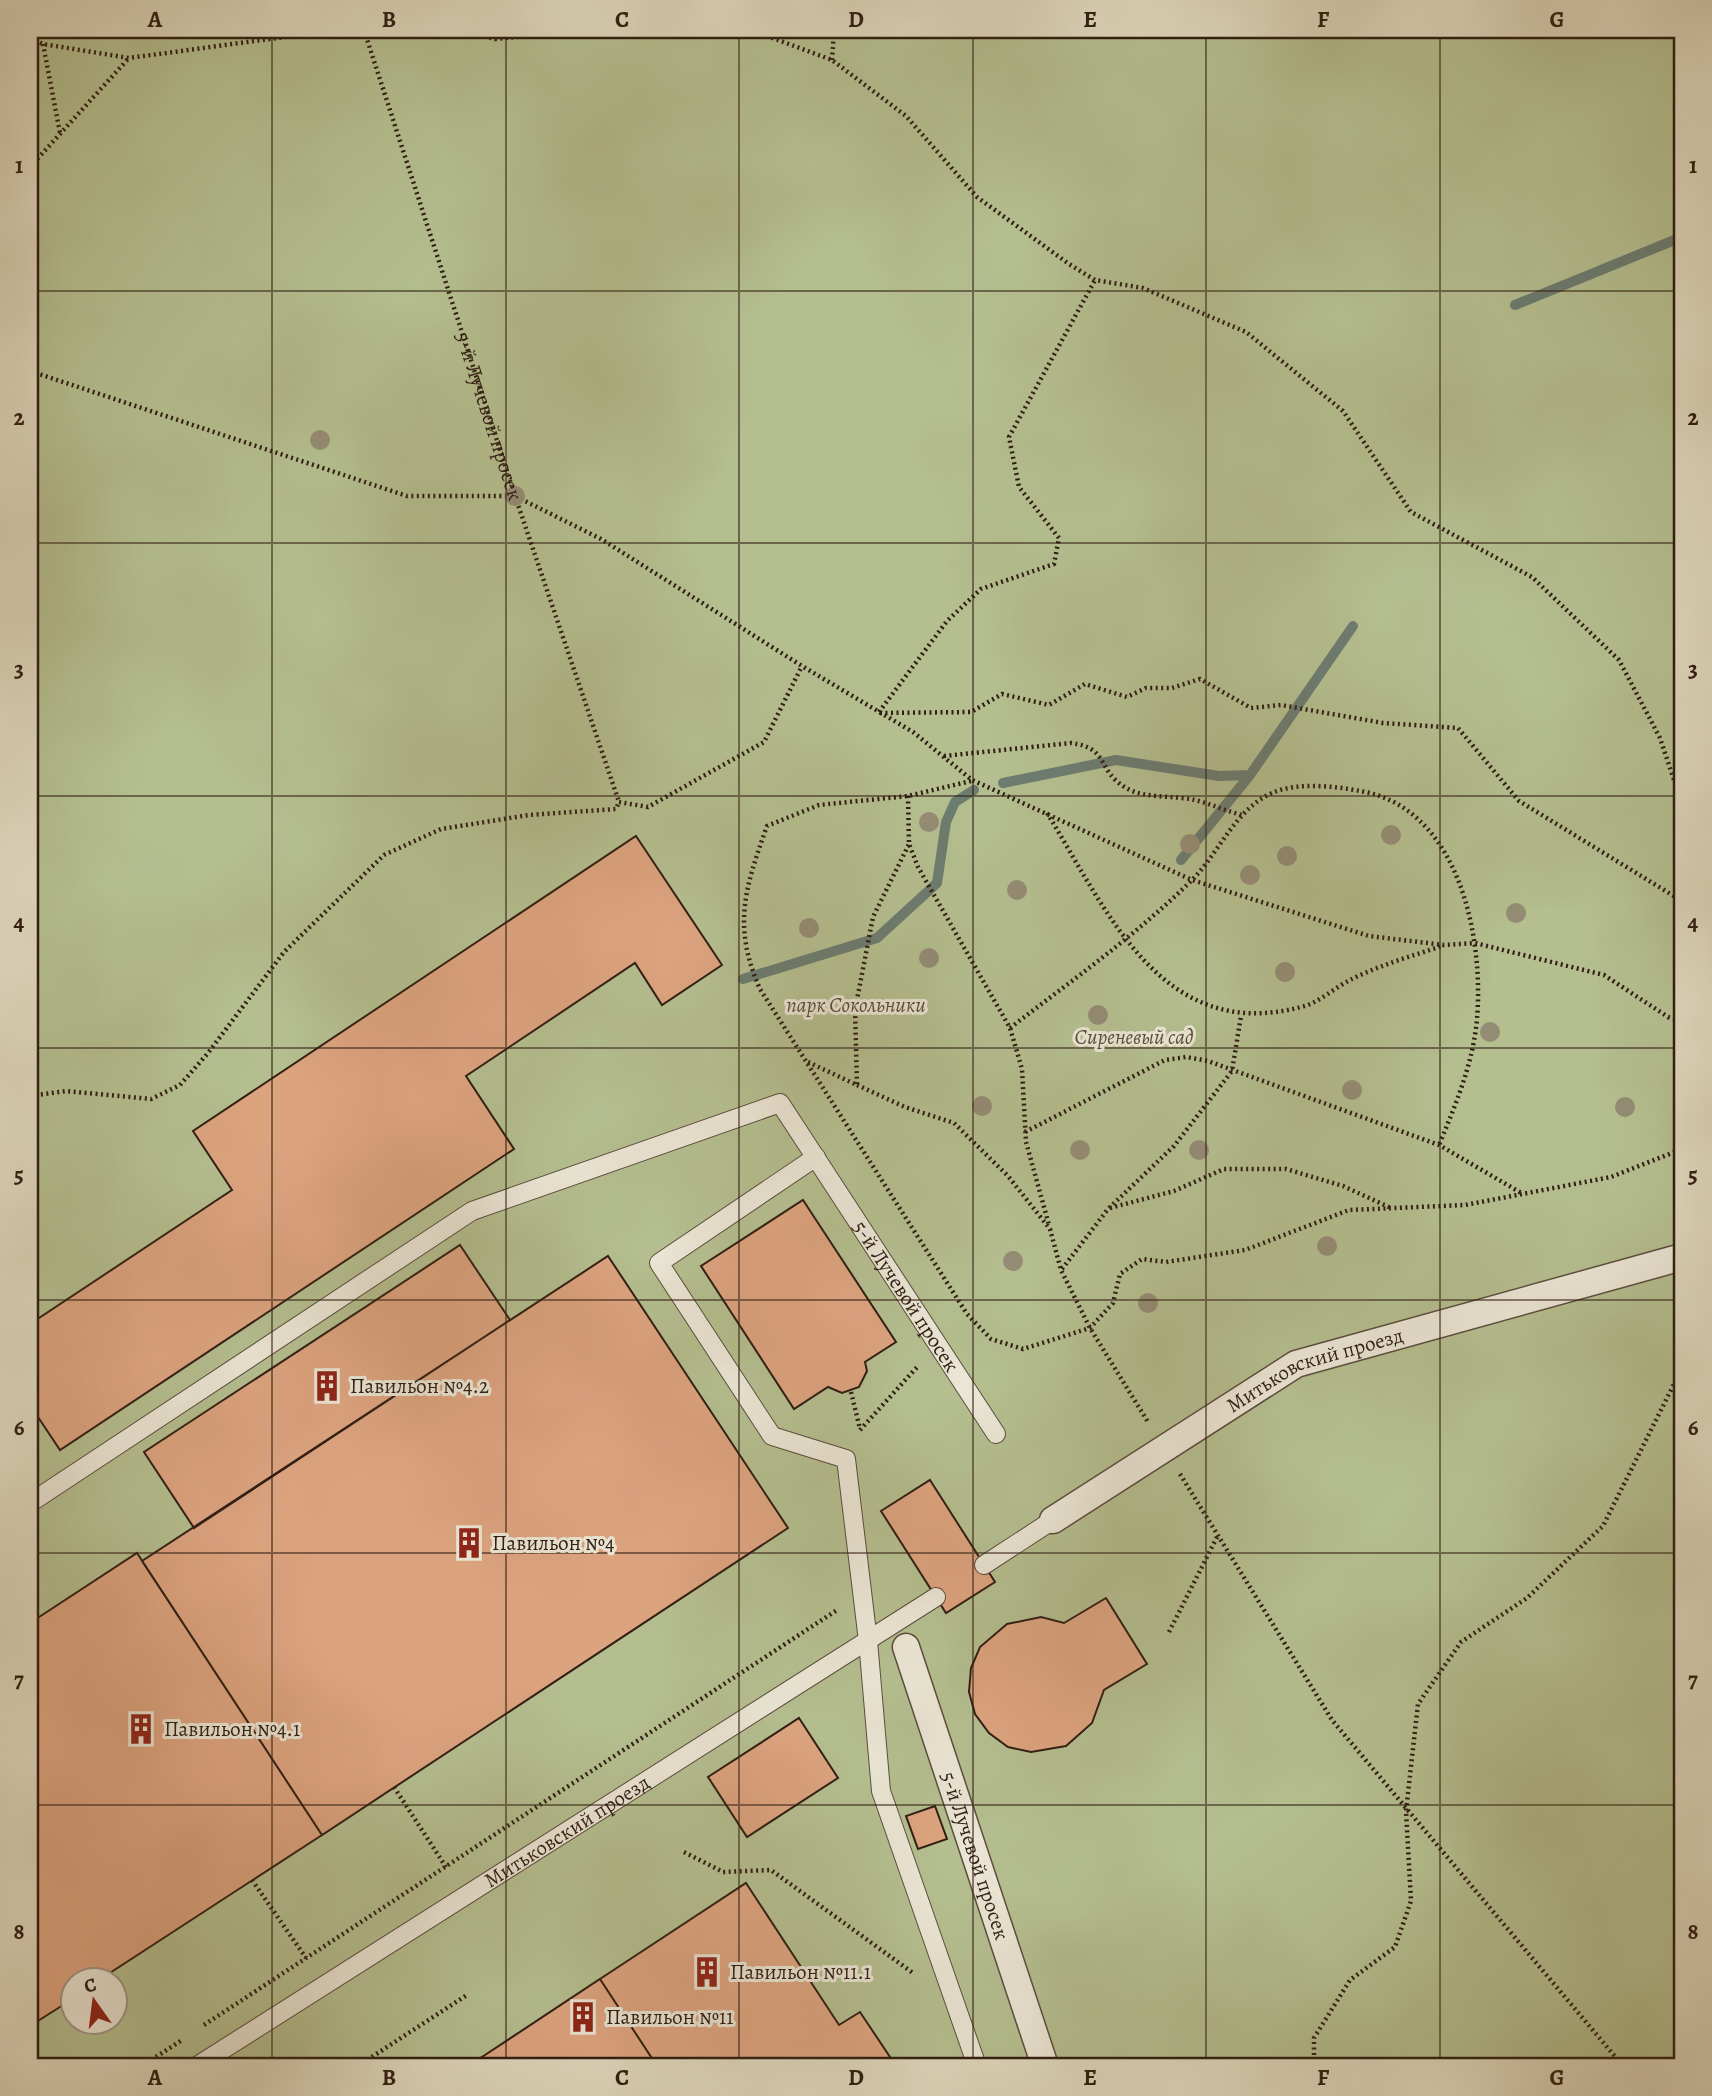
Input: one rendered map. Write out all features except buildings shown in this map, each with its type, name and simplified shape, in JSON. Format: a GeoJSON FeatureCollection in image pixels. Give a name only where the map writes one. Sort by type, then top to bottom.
{"type":"FeatureCollection","features":[{"type":"Feature","properties":{"kind":"street","name":"Митьковский проезд"},"geometry":{"type":"LineString","coordinates":[[1053,1520],[1296,1364],[1682,1257]]}},
{"type":"Feature","properties":{"kind":"street","name":"5-й Лучевой просек"},"geometry":{"type":"LineString","coordinates":[[906,1647],[1045,2066]]}},
{"type":"Feature","properties":{"kind":"lane","name":"5-й Лучевой просек"},"geometry":{"type":"LineString","coordinates":[[30,1503],[471,1211],[780,1103],[996,1434]]}},
{"type":"Feature","properties":{"kind":"lane"},"geometry":{"type":"LineString","coordinates":[[816,1157],[659,1264],[772,1436],[846,1459],[869,1641],[881,1791],[977,2066]]}},
{"type":"Feature","properties":{"kind":"lane","name":"Митьковский проезд"},"geometry":{"type":"LineString","coordinates":[[984,1565],[1053,1520]]}},
{"type":"Feature","properties":{"kind":"lane","name":"Митьковский проезд"},"geometry":{"type":"LineString","coordinates":[[198,2066],[936,1597]]}},
{"type":"Feature","properties":{"kind":"path"},"geometry":{"type":"LineString","coordinates":[[30,37],[43,44],[129,58],[336,30]]}},
{"type":"Feature","properties":{"kind":"path","name":"5-й Лучевой просек"},"geometry":{"type":"LineString","coordinates":[[364,30],[515,496],[619,803]]}},
{"type":"Feature","properties":{"kind":"path"},"geometry":{"type":"LineString","coordinates":[[463,30],[495,39],[588,30]]}},
{"type":"Feature","properties":{"kind":"path"},"geometry":{"type":"LineString","coordinates":[[751,30],[832,60],[906,116],[977,197],[1095,280],[1143,288],[1246,332],[1343,411],[1411,512],[1532,577],[1619,660],[1660,738],[1682,804]]}},
{"type":"Feature","properties":{"kind":"path"},"geometry":{"type":"LineString","coordinates":[[832,60],[834,30]]}},
{"type":"Feature","properties":{"kind":"path"},"geometry":{"type":"LineString","coordinates":[[43,44],[60,134]]}},
{"type":"Feature","properties":{"kind":"path"},"geometry":{"type":"LineString","coordinates":[[30,167],[129,58]]}},
{"type":"Feature","properties":{"kind":"path"},"geometry":{"type":"LineString","coordinates":[[878,713],[947,621],[981,589],[1054,564],[1059,538],[1019,487],[1009,437],[1095,280]]}},
{"type":"Feature","properties":{"kind":"path"},"geometry":{"type":"LineString","coordinates":[[30,372],[407,496],[515,496],[601,540],[878,713],[913,732],[972,780],[1192,880],[1369,936],[1444,945],[1475,943],[1604,975],[1668,1017],[1682,1021]]}},
{"type":"Feature","properties":{"kind":"path"},"geometry":{"type":"LineString","coordinates":[[30,1096],[66,1091],[151,1099],[180,1085],[208,1053],[284,952],[384,855],[441,829],[529,815],[616,809],[619,803],[648,807],[764,742],[802,666]]}},
{"type":"Feature","properties":{"kind":"path"},"geometry":{"type":"LineString","coordinates":[[878,713],[971,712],[1003,694],[1048,705],[1085,684],[1127,697],[1146,688],[1172,688],[1200,679],[1251,708],[1281,705],[1383,723],[1458,728],[1519,801],[1682,901]]}},
{"type":"Feature","properties":{"kind":"path"},"geometry":{"type":"LineString","coordinates":[[943,757],[1070,743],[1089,746],[1101,755],[1103,765],[1128,789],[1195,800],[1242,815]]}},
{"type":"Feature","properties":{"kind":"path"},"geometry":{"type":"LineString","coordinates":[[972,780],[908,796],[819,805],[767,827],[751,871],[742,922],[748,964],[760,989],[967,1314],[990,1339],[1023,1349],[1090,1328],[1113,1303],[1120,1274],[1142,1259],[1166,1262],[1245,1250],[1349,1210],[1465,1205],[1523,1195],[1611,1177],[1682,1149]]}},
{"type":"Feature","properties":{"kind":"path"},"geometry":{"type":"LineString","coordinates":[[1010,1028],[1125,939],[1192,880],[1242,815],[1272,792],[1325,785],[1374,793],[1405,806],[1426,826],[1442,848],[1465,896],[1475,943],[1477,1019],[1464,1086],[1440,1145]]}},
{"type":"Feature","properties":{"kind":"path"},"geometry":{"type":"LineString","coordinates":[[908,796],[909,844],[918,867],[1010,1028],[1021,1069],[1025,1132],[1050,1229],[1062,1270],[1090,1328],[1332,1720],[1623,2066]]}},
{"type":"Feature","properties":{"kind":"path"},"geometry":{"type":"LineString","coordinates":[[1047,812],[1125,939],[1148,967],[1178,993],[1241,1016],[1303,1007],[1353,978],[1444,945]]}},
{"type":"Feature","properties":{"kind":"path"},"geometry":{"type":"LineString","coordinates":[[857,1085],[855,1010],[873,917],[909,844]]}},
{"type":"Feature","properties":{"kind":"path"},"geometry":{"type":"LineString","coordinates":[[1062,1270],[1108,1209],[1174,1146],[1232,1071],[1241,1016]]}},
{"type":"Feature","properties":{"kind":"path"},"geometry":{"type":"LineString","coordinates":[[1025,1132],[1165,1060],[1186,1057],[1440,1145],[1523,1195]]}},
{"type":"Feature","properties":{"kind":"path"},"geometry":{"type":"LineString","coordinates":[[807,1062],[905,1107],[954,1123],[1008,1176],[1050,1229]]}},
{"type":"Feature","properties":{"kind":"path"},"geometry":{"type":"LineString","coordinates":[[1108,1209],[1174,1191],[1224,1169],[1286,1169],[1343,1185],[1392,1209]]}},
{"type":"Feature","properties":{"kind":"path"},"geometry":{"type":"LineString","coordinates":[[846,1459],[860,1430],[913,1370],[942,1351]]}},
{"type":"Feature","properties":{"kind":"path"},"geometry":{"type":"LineString","coordinates":[[1314,2066],[1314,2038],[1350,1980],[1395,1947],[1411,1901],[1406,1811],[1418,1704],[1461,1642],[1527,1598],[1603,1526],[1682,1368]]}},
{"type":"Feature","properties":{"kind":"path"},"geometry":{"type":"LineString","coordinates":[[851,1392],[860,1430]]}},
{"type":"Feature","properties":{"kind":"path"},"geometry":{"type":"LineString","coordinates":[[1169,1632],[1217,1536]]}},
{"type":"Feature","properties":{"kind":"path"},"geometry":{"type":"LineString","coordinates":[[196,2030],[862,1593]]}},
{"type":"Feature","properties":{"kind":"path"},"geometry":{"type":"LineString","coordinates":[[394,1787],[446,1867]]}},
{"type":"Feature","properties":{"kind":"path"},"geometry":{"type":"LineString","coordinates":[[684,1852],[723,1872],[771,1870],[956,2006]]}},
{"type":"Feature","properties":{"kind":"path"},"geometry":{"type":"LineString","coordinates":[[252,1880],[306,1958]]}},
{"type":"Feature","properties":{"kind":"path"},"geometry":{"type":"LineString","coordinates":[[358,2066],[467,1994]]}},
{"type":"Feature","properties":{"kind":"path"},"geometry":{"type":"LineString","coordinates":[[142,2066],[185,2037]]}},
{"type":"Feature","properties":{"kind":"green space","name":"парк Сокольники"},"geometry":{"type":"Polygon","coordinates":[[[30,30],[1682,30],[1682,2066],[30,2066],[30,30]]]}},
{"type":"Feature","properties":{"kind":"waterway"},"geometry":{"type":"LineString","coordinates":[[1515,305],[1682,237]]}},
{"type":"Feature","properties":{"kind":"waterway"},"geometry":{"type":"LineString","coordinates":[[1003,783],[1116,760],[1219,776],[1250,775],[1353,626]]}},
{"type":"Feature","properties":{"kind":"waterway"},"geometry":{"type":"LineString","coordinates":[[1181,860],[1250,775]]}},
{"type":"Feature","properties":{"kind":"waterway"},"geometry":{"type":"LineString","coordinates":[[743,979],[877,938],[937,883],[946,822],[955,802],[974,790]]}},
{"type":"Feature","properties":{"kind":"place","name":"Павильон №4.2"},"geometry":{"type":"Point","coordinates":[327,1386]}},
{"type":"Feature","properties":{"kind":"place","name":"Павильон №4"},"geometry":{"type":"Point","coordinates":[469,1543]}},
{"type":"Feature","properties":{"kind":"place","name":"Павильон №4.1"},"geometry":{"type":"Point","coordinates":[141,1729]}},
{"type":"Feature","properties":{"kind":"place","name":"Павильон №11.1"},"geometry":{"type":"Point","coordinates":[707,1972]}},
{"type":"Feature","properties":{"kind":"place","name":"Павильон №11"},"geometry":{"type":"Point","coordinates":[583,2017]}},
{"type":"Feature","properties":{"kind":"park label","name":"Сиреневый сад"},"geometry":{"type":"Point","coordinates":[1134,1037]}}]}
